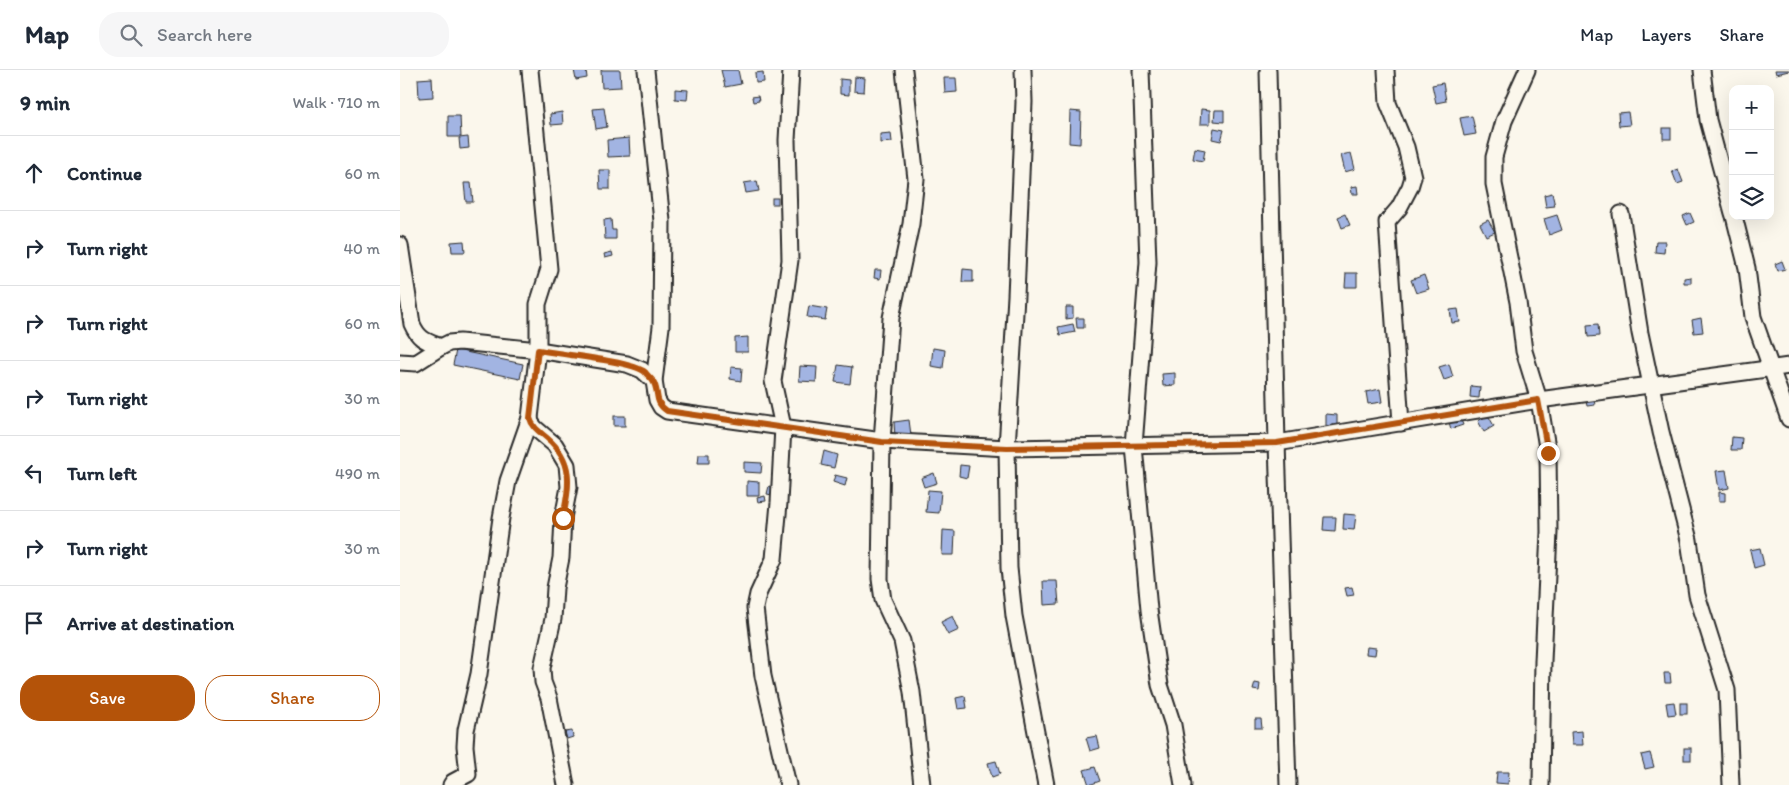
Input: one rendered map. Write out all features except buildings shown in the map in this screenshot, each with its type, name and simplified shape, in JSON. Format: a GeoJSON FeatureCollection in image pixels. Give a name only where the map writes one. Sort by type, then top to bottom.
{"type":"FeatureCollection","features":[{"type":"Feature","properties":{"kind":"street"},"geometry":{"type":"LineString","coordinates":[[450,785],[468,774],[465,746],[466,730],[480,664],[508,481],[530,418],[538,350],[538,304],[549,269],[530,70]]}},
{"type":"Feature","properties":{"kind":"street"},"geometry":{"type":"LineString","coordinates":[[646,70],[662,221],[661,327],[654,381],[661,407],[667,411],[882,442],[1007,448],[1277,443],[1538,400],[1789,366]]}},
{"type":"Feature","properties":{"kind":"street"},"geometry":{"type":"LineString","coordinates":[[788,785],[763,676],[755,608],[758,594],[774,559],[779,503],[783,427],[773,381],[790,260],[787,140],[791,70]]}},
{"type":"Feature","properties":{"kind":"street"},"geometry":{"type":"LineString","coordinates":[[904,70],[916,179],[911,224],[891,318],[882,442],[880,579],[883,600],[902,641],[912,692],[922,785]]}},
{"type":"Feature","properties":{"kind":"street"},"geometry":{"type":"LineString","coordinates":[[1023,70],[1016,296],[1007,448],[1009,568],[1014,616],[1046,785]]}},
{"type":"Feature","properties":{"kind":"street"},"geometry":{"type":"LineString","coordinates":[[1141,70],[1148,262],[1134,446],[1149,610],[1160,685],[1173,726],[1183,785]]}},
{"type":"Feature","properties":{"kind":"street"},"geometry":{"type":"LineString","coordinates":[[1268,70],[1288,785]]}},
{"type":"Feature","properties":{"kind":"street"},"geometry":{"type":"LineString","coordinates":[[1386,70],[1388,103],[1406,147],[1413,177],[1399,208],[1387,222],[1402,423]]}},
{"type":"Feature","properties":{"kind":"street"},"geometry":{"type":"LineString","coordinates":[[1527,70],[1504,121],[1494,157],[1494,184],[1518,302],[1524,351],[1538,400],[1548,453],[1549,532],[1543,661],[1541,785]]}},
{"type":"Feature","properties":{"kind":"street"},"geometry":{"type":"LineString","coordinates":[[1702,70],[1708,120],[1729,199]]}},
{"type":"Feature","properties":{"kind":"street"},"geometry":{"type":"LineString","coordinates":[[1621,214],[1640,333],[1661,432],[1689,540],[1697,595],[1727,690],[1731,785]]}},
{"type":"Feature","properties":{"kind":"street"},"geometry":{"type":"LineString","coordinates":[[1735,220],[1747,268],[1753,317],[1789,419]]}},
{"type":"Feature","properties":{"kind":"street"},"geometry":{"type":"LineString","coordinates":[[400,245],[412,324],[416,334],[422,340],[441,347]]}},
{"type":"Feature","properties":{"kind":"street"},"geometry":{"type":"LineString","coordinates":[[400,362],[416,363],[449,343],[460,342],[538,350],[627,364],[642,370],[654,381]]}},
{"type":"Feature","properties":{"kind":"street"},"geometry":{"type":"LineString","coordinates":[[530,418],[535,428],[555,445],[567,465],[569,488],[563,518],[553,619],[542,668],[543,682],[549,698],[566,785]]}},
{"type":"Feature","properties":{"kind":"route"},"geometry":{"type":"LineString","coordinates":[[563,518],[569,488],[567,465],[555,445],[535,428],[530,418],[538,350],[627,364],[642,370],[654,381],[661,407],[667,411],[882,442],[1007,448],[1277,443],[1538,400],[1548,453]]}}]}
